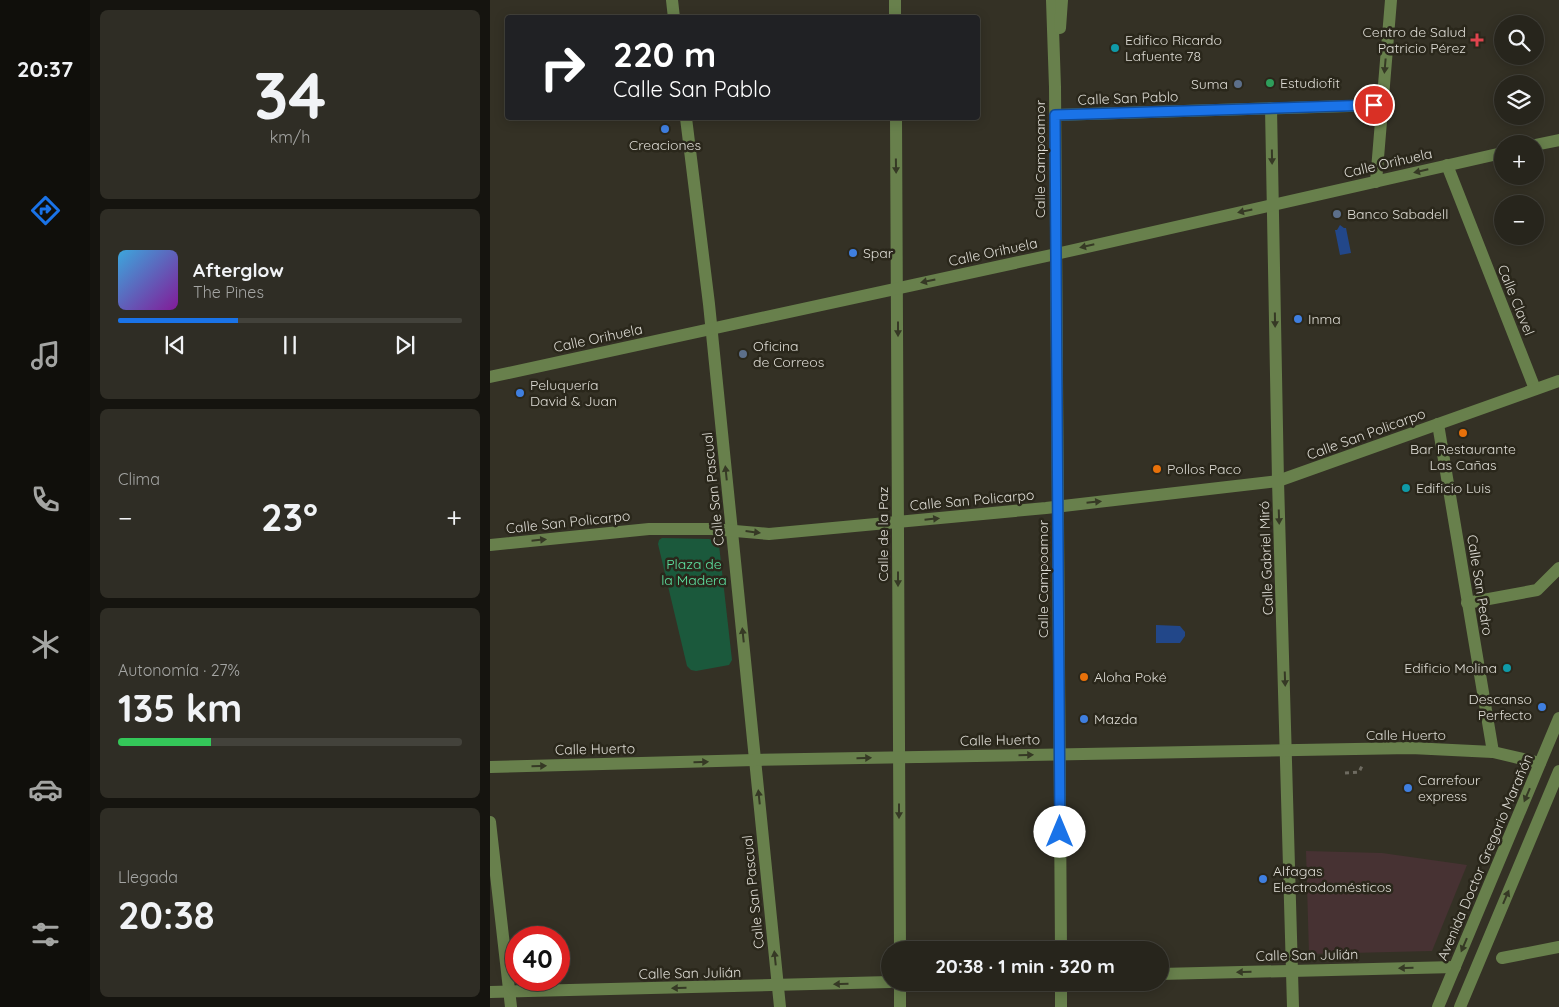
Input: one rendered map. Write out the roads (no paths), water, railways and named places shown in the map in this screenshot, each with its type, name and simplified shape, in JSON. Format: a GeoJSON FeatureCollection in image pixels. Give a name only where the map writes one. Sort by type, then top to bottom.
{"type":"FeatureCollection","features":[{"type":"Feature","properties":{"kind":"street"},"geometry":{"type":"LineString","coordinates":[[672,0],[674,15]]}},
{"type":"Feature","properties":{"kind":"street"},"geometry":{"type":"LineString","coordinates":[[895,0],[895,15]]}},
{"type":"Feature","properties":{"kind":"street","name":"Calle Campoamor"},"geometry":{"type":"LineString","coordinates":[[1052,0],[1055,87],[1060,941]]}},
{"type":"Feature","properties":{"kind":"street","name":"Calle Campoamor"},"geometry":{"type":"LineString","coordinates":[[1055,87],[1062,0]]}},
{"type":"Feature","properties":{"kind":"street"},"geometry":{"type":"LineString","coordinates":[[1376,182],[1391,0]]}},
{"type":"Feature","properties":{"kind":"street","name":"Calle San Pablo"},"geometry":{"type":"LineString","coordinates":[[1055,115],[1382,105]]}},
{"type":"Feature","properties":{"kind":"street","name":"Calle Gabriel Miró"},"geometry":{"type":"LineString","coordinates":[[1271,108],[1278,481],[1293,1007]]}},
{"type":"Feature","properties":{"kind":"street","name":"Calle San Pascual"},"geometry":{"type":"LineString","coordinates":[[686,120],[712,328],[780,1007]]}},
{"type":"Feature","properties":{"kind":"street","name":"Calle de la Paz"},"geometry":{"type":"LineString","coordinates":[[896,120],[900,941]]}},
{"type":"Feature","properties":{"kind":"street"},"geometry":{"type":"LineString","coordinates":[[1544,143],[1559,140]]}},
{"type":"Feature","properties":{"kind":"street","name":"Calle Orihuela"},"geometry":{"type":"LineString","coordinates":[[490,377],[1056,254],[1494,155]]}},
{"type":"Feature","properties":{"kind":"street","name":"Calle Clavel"},"geometry":{"type":"LineString","coordinates":[[1447,165],[1535,389]]}},
{"type":"Feature","properties":{"kind":"street","name":"Calle San Policarpo"},"geometry":{"type":"LineString","coordinates":[[490,545],[649,529],[732,530],[769,534],[1057,506],[1278,481],[1559,381]]}},
{"type":"Feature","properties":{"kind":"street","name":"Calle San Pedro"},"geometry":{"type":"LineString","coordinates":[[1438,424],[1493,752]]}},
{"type":"Feature","properties":{"kind":"street"},"geometry":{"type":"LineString","coordinates":[[1467,603],[1536,590],[1559,568]]}},
{"type":"Feature","properties":{"kind":"street","name":"Avenida Doctor Gregorio Marañón"},"geometry":{"type":"LineString","coordinates":[[1438,1007],[1559,718]]}},
{"type":"Feature","properties":{"kind":"street","name":"Calle Huerto"},"geometry":{"type":"LineString","coordinates":[[490,767],[899,757],[1411,748],[1493,752],[1540,763]]}},
{"type":"Feature","properties":{"kind":"street"},"geometry":{"type":"LineString","coordinates":[[1460,1007],[1559,771]]}},
{"type":"Feature","properties":{"kind":"street"},"geometry":{"type":"LineString","coordinates":[[490,822],[511,1007]]}},
{"type":"Feature","properties":{"kind":"street"},"geometry":{"type":"LineString","coordinates":[[1502,958],[1559,947]]}},
{"type":"Feature","properties":{"kind":"street","name":"Calle San Julián"},"geometry":{"type":"LineString","coordinates":[[1169,974],[1455,967]]}},
{"type":"Feature","properties":{"kind":"street","name":"Calle San Julián"},"geometry":{"type":"LineString","coordinates":[[490,992],[881,982]]}},
{"type":"Feature","properties":{"kind":"street"},"geometry":{"type":"LineString","coordinates":[[900,991],[900,1007]]}},
{"type":"Feature","properties":{"kind":"street"},"geometry":{"type":"LineString","coordinates":[[1061,991],[1061,1007]]}},
{"type":"Feature","properties":{"kind":"water"},"geometry":{"type":"Polygon","coordinates":[[[1340,225],[1346,228],[1351,253],[1340,255],[1335,230],[1340,225]]]}},
{"type":"Feature","properties":{"kind":"water"},"geometry":{"type":"Polygon","coordinates":[[[1156,625],[1180,626],[1185,632],[1185,636],[1180,643],[1156,643],[1156,625]]]}},
{"type":"Feature","properties":{"kind":"place","name":"Centro de Salud Patricio Pérez"},"geometry":{"type":"Point","coordinates":[1477,40]}},
{"type":"Feature","properties":{"kind":"place","name":"Edifico Ricardo Lafuente 78"},"geometry":{"type":"Point","coordinates":[1115,48]}},
{"type":"Feature","properties":{"kind":"place","name":"Estudiofit"},"geometry":{"type":"Point","coordinates":[1270,83]}},
{"type":"Feature","properties":{"kind":"place","name":"Suma"},"geometry":{"type":"Point","coordinates":[1238,84]}},
{"type":"Feature","properties":{"kind":"place","name":"Creaciones"},"geometry":{"type":"Point","coordinates":[665,129]}},
{"type":"Feature","properties":{"kind":"place","name":"Banco Sabadell"},"geometry":{"type":"Point","coordinates":[1337,214]}},
{"type":"Feature","properties":{"kind":"place","name":"Spar"},"geometry":{"type":"Point","coordinates":[853,253]}},
{"type":"Feature","properties":{"kind":"place","name":"Inma"},"geometry":{"type":"Point","coordinates":[1298,319]}},
{"type":"Feature","properties":{"kind":"place","name":"Oficina de Correos"},"geometry":{"type":"Point","coordinates":[743,354]}},
{"type":"Feature","properties":{"kind":"place","name":"Peluquería David & Juan"},"geometry":{"type":"Point","coordinates":[520,393]}},
{"type":"Feature","properties":{"kind":"place","name":"Bar Restaurante Las Cañas"},"geometry":{"type":"Point","coordinates":[1463,433]}},
{"type":"Feature","properties":{"kind":"place","name":"Pollos Paco"},"geometry":{"type":"Point","coordinates":[1157,469]}},
{"type":"Feature","properties":{"kind":"place","name":"Edificio Luis"},"geometry":{"type":"Point","coordinates":[1406,488]}},
{"type":"Feature","properties":{"kind":"place","name":"Edificio Molina"},"geometry":{"type":"Point","coordinates":[1507,668]}},
{"type":"Feature","properties":{"kind":"place","name":"Aloha Poké"},"geometry":{"type":"Point","coordinates":[1084,677]}},
{"type":"Feature","properties":{"kind":"place","name":"Descanso Perfecto"},"geometry":{"type":"Point","coordinates":[1542,707]}},
{"type":"Feature","properties":{"kind":"place","name":"Mazda"},"geometry":{"type":"Point","coordinates":[1084,719]}},
{"type":"Feature","properties":{"kind":"place","name":"Carrefour express"},"geometry":{"type":"Point","coordinates":[1408,788]}},
{"type":"Feature","properties":{"kind":"place","name":"Alfagas Electrodomésticos"},"geometry":{"type":"Point","coordinates":[1263,879]}},
{"type":"Feature","properties":{"kind":"park label","name":"Plaza de la Madera"},"geometry":{"type":"Point","coordinates":[694,572]}}]}
